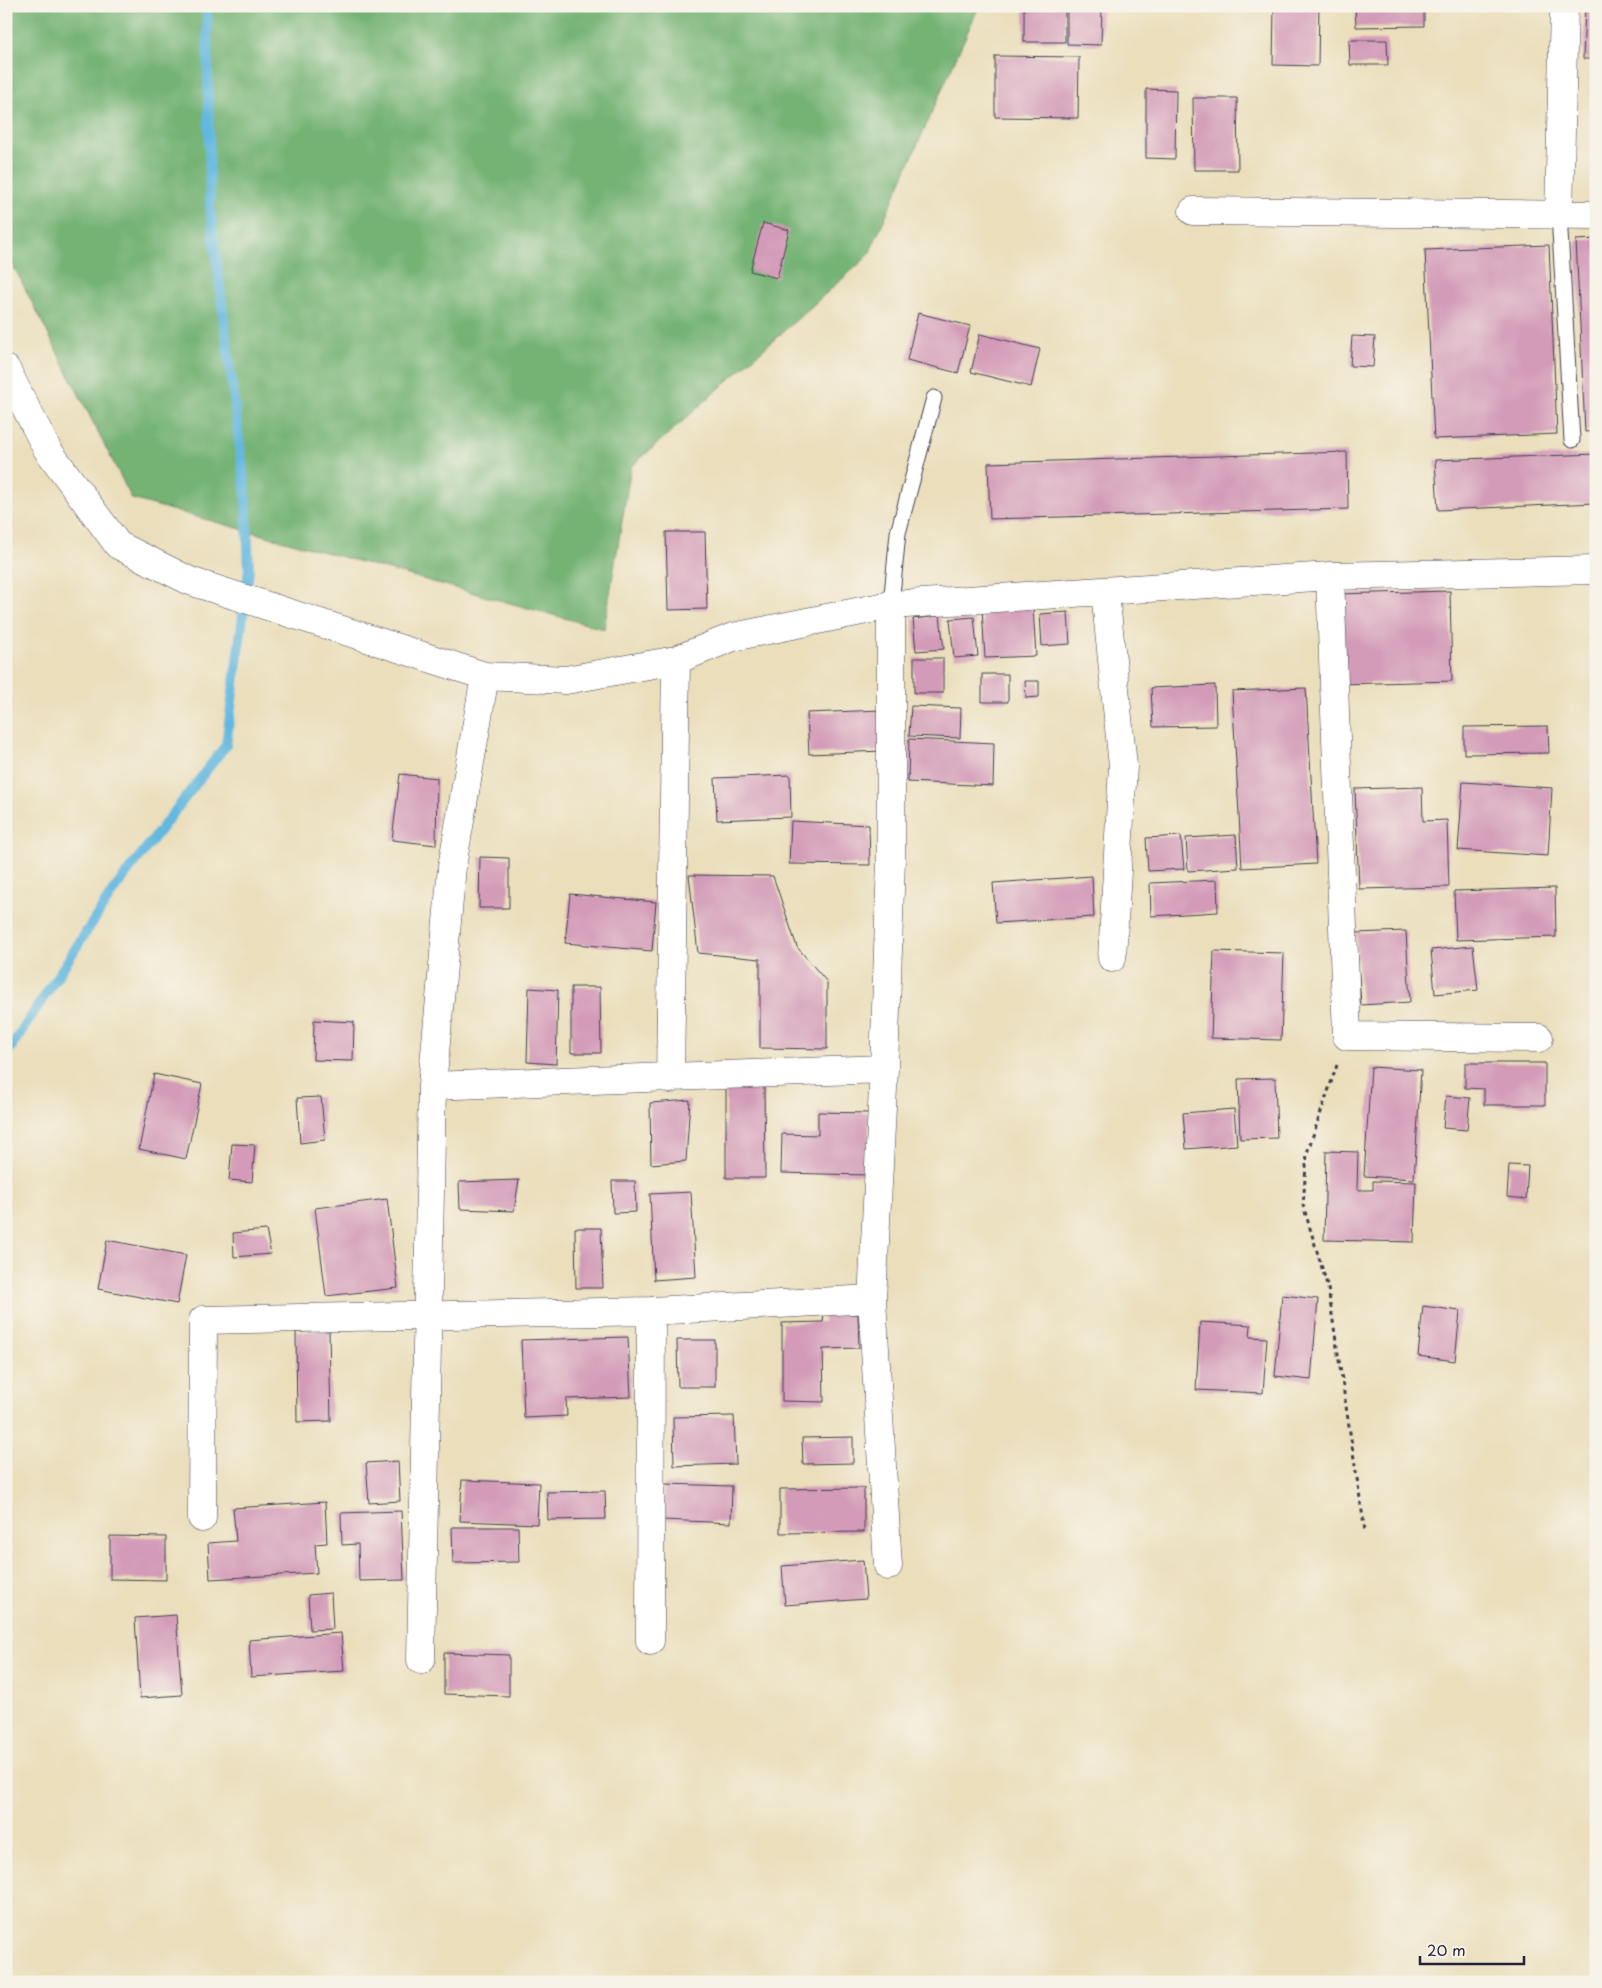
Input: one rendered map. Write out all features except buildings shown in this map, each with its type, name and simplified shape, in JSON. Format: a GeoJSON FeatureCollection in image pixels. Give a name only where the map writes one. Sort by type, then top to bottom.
{"type":"FeatureCollection","features":[{"type":"Feature","properties":{"kind":"street"},"geometry":{"type":"LineString","coordinates":[[1559,214],[1564,6]]}},
{"type":"Feature","properties":{"kind":"street"},"geometry":{"type":"LineString","coordinates":[[1193,211],[1596,215]]}},
{"type":"Feature","properties":{"kind":"street"},"geometry":{"type":"LineString","coordinates":[[6,369],[47,449],[118,545],[190,581],[485,676],[566,680],[676,660],[734,637],[891,605],[1330,576],[1596,570]]}},
{"type":"Feature","properties":{"kind":"street"},"geometry":{"type":"LineString","coordinates":[[1330,576],[1347,1036],[1539,1038]]}},
{"type":"Feature","properties":{"kind":"street"},"geometry":{"type":"LineString","coordinates":[[1105,592],[1123,766],[1112,958]]}},
{"type":"Feature","properties":{"kind":"street"},"geometry":{"type":"LineString","coordinates":[[888,1566],[872,1299],[884,1069],[891,858],[891,605]]}},
{"type":"Feature","properties":{"kind":"street"},"geometry":{"type":"LineString","coordinates":[[670,1079],[676,660]]}},
{"type":"Feature","properties":{"kind":"street"},"geometry":{"type":"LineString","coordinates":[[421,1660],[432,1086],[452,867],[485,676]]}},
{"type":"Feature","properties":{"kind":"street"},"geometry":{"type":"LineString","coordinates":[[432,1086],[670,1079],[884,1069]]}},
{"type":"Feature","properties":{"kind":"street"},"geometry":{"type":"LineString","coordinates":[[202,1518],[203,1320],[651,1310],[872,1299]]}},
{"type":"Feature","properties":{"kind":"street"},"geometry":{"type":"LineString","coordinates":[[650,1641],[651,1310]]}},
{"type":"Feature","properties":{"kind":"lane"},"geometry":{"type":"LineString","coordinates":[[1559,214],[1572,440]]}},
{"type":"Feature","properties":{"kind":"lane"},"geometry":{"type":"LineString","coordinates":[[891,605],[898,533],[934,398]]}},
{"type":"Feature","properties":{"kind":"path"},"geometry":{"type":"LineString","coordinates":[[1347,1036],[1307,1153],[1304,1205],[1328,1288],[1365,1531]]}},
{"type":"Feature","properties":{"kind":"green space"},"geometry":{"type":"Polygon","coordinates":[[[6,6],[979,6],[868,256],[631,467],[604,629],[132,499],[6,251],[6,6]]]}},
{"type":"Feature","properties":{"kind":"waterway"},"geometry":{"type":"LineString","coordinates":[[6,1055],[113,891],[226,745],[249,570],[246,496],[210,207],[207,6]]}}]}
